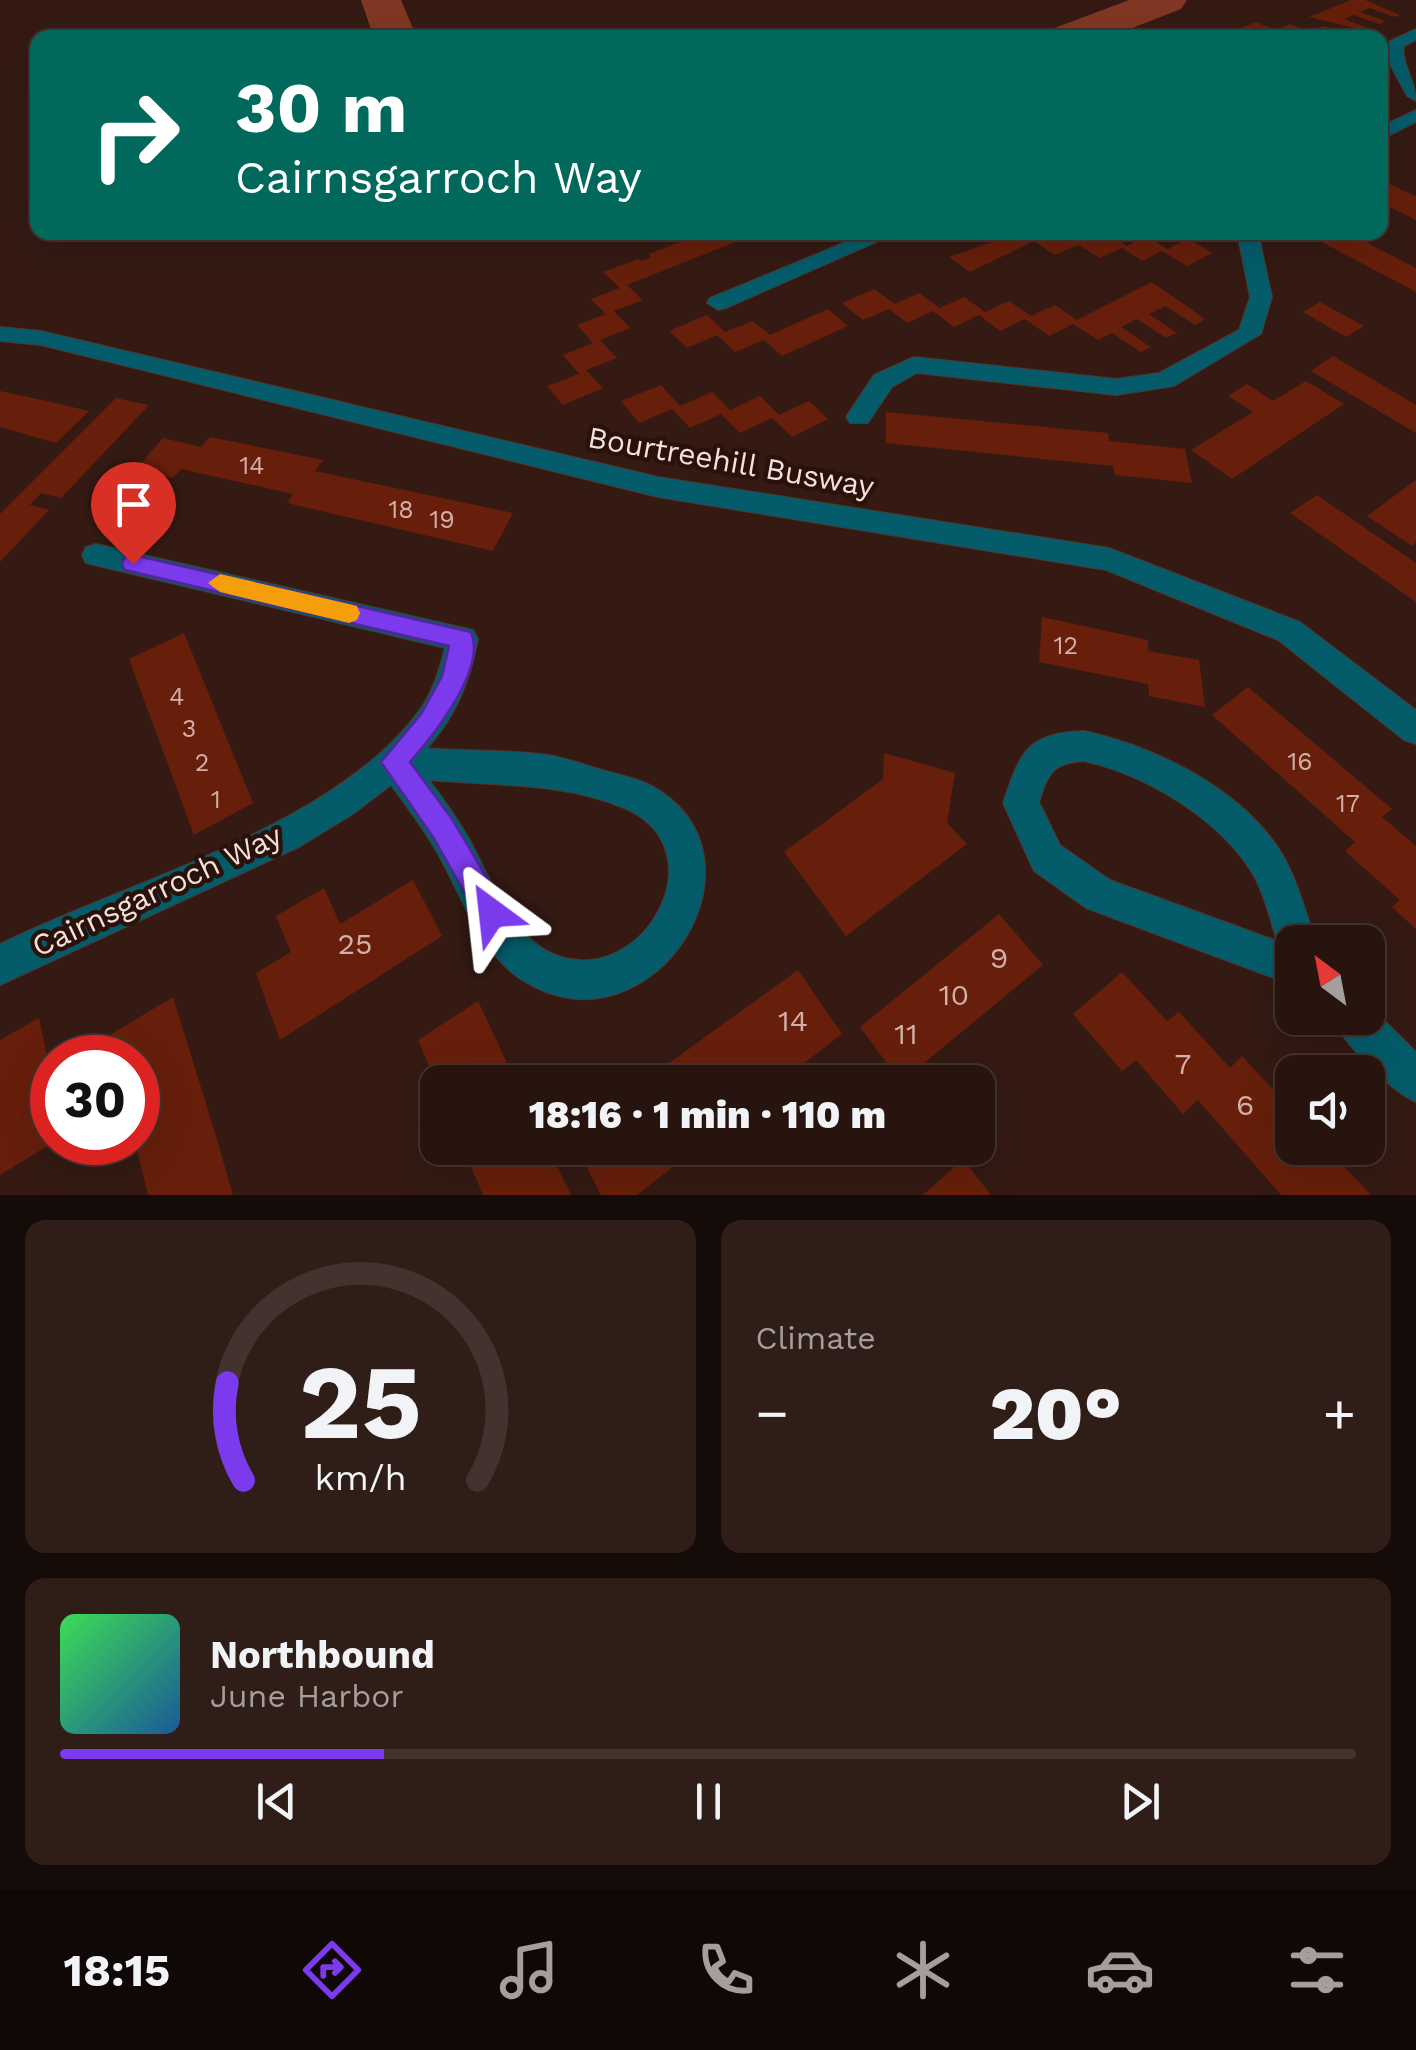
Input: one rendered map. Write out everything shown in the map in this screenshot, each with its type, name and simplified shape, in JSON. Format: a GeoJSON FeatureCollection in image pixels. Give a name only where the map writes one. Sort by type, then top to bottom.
{"type":"FeatureCollection","features":[{"type":"Feature","properties":{"kind":"street"},"geometry":{"type":"LineString","coordinates":[[1388,55],[1396,44],[1416,34]]}},
{"type":"Feature","properties":{"kind":"street"},"geometry":{"type":"LineString","coordinates":[[1388,57],[1416,96]]}},
{"type":"Feature","properties":{"kind":"street"},"geometry":{"type":"LineString","coordinates":[[1388,130],[1416,116]]}},
{"type":"Feature","properties":{"kind":"street"},"geometry":{"type":"LineString","coordinates":[[718,303],[870,240]]}},
{"type":"Feature","properties":{"kind":"street"},"geometry":{"type":"LineString","coordinates":[[859,417],[883,381],[914,366],[1116,387],[1166,380],[1249,334],[1262,297],[1243,240]]}},
{"type":"Feature","properties":{"kind":"street","name":"Bourtreehill Busway"},"geometry":{"type":"LineString","coordinates":[[0,334],[40,338],[658,487],[1109,559],[1289,631],[1416,729]]}},
{"type":"Feature","properties":{"kind":"street","name":"Cairnsgarroch Way"},"geometry":{"type":"LineString","coordinates":[[0,965],[44,941],[234,861],[339,802],[394,762],[430,722],[454,678],[462,639],[96,555]]}},
{"type":"Feature","properties":{"kind":"street"},"geometry":{"type":"LineString","coordinates":[[1275,960],[1099,895],[1048,858],[1021,804],[1034,762],[1060,746],[1106,750],[1161,774],[1218,809],[1264,858],[1290,925]]}},
{"type":"Feature","properties":{"kind":"street"},"geometry":{"type":"LineString","coordinates":[[394,762],[551,772],[638,796],[660,811],[682,837],[688,892],[678,925],[655,951],[625,969],[594,980],[567,980],[540,970],[506,938],[442,828],[394,762]]}},
{"type":"Feature","properties":{"kind":"street"},"geometry":{"type":"LineString","coordinates":[[1370,1035],[1416,1081]]}},
{"type":"Feature","properties":{"kind":"building"},"geometry":{"type":"Polygon","coordinates":[[[1351,0],[1365,0],[1400,15],[1394,17],[1370,8],[1360,12],[1385,21],[1379,24],[1354,15],[1344,19],[1368,28],[1362,30],[1309,17],[1351,0]]]}},
{"type":"Feature","properties":{"kind":"building"},"geometry":{"type":"Polygon","coordinates":[[[1256,22],[1276,30],[1236,30],[1256,22]]]}},
{"type":"Feature","properties":{"kind":"building"},"geometry":{"type":"Polygon","coordinates":[[[1290,24],[1306,30],[1276,30],[1290,24]]]}},
{"type":"Feature","properties":{"kind":"building"},"geometry":{"type":"Polygon","coordinates":[[[1388,183],[1416,196],[1416,220],[1388,206],[1388,183]]]}},
{"type":"Feature","properties":{"kind":"building"},"geometry":{"type":"Polygon","coordinates":[[[685,240],[740,240],[627,285],[643,300],[614,311],[630,328],[600,340],[617,358],[586,370],[603,388],[563,405],[547,386],[579,374],[563,355],[593,343],[577,325],[606,314],[591,299],[620,288],[603,272],[651,257],[649,254],[685,240]]]}},
{"type":"Feature","properties":{"kind":"building"},"geometry":{"type":"Polygon","coordinates":[[[1118,240],[1127,246],[1138,240],[1152,240],[1167,249],[1190,240],[1213,253],[1187,266],[1162,251],[1142,261],[1122,248],[1100,258],[1078,245],[1055,255],[1034,241],[970,272],[949,257],[995,241],[1118,240]]]}},
{"type":"Feature","properties":{"kind":"building"},"geometry":{"type":"Polygon","coordinates":[[[1318,240],[1362,240],[1416,268],[1416,292],[1318,240]]]}},
{"type":"Feature","properties":{"kind":"building"},"geometry":{"type":"Polygon","coordinates":[[[1152,282],[1205,319],[1195,325],[1165,306],[1149,314],[1177,333],[1166,338],[1137,319],[1121,327],[1151,347],[1141,352],[1112,333],[1098,340],[1073,324],[1049,336],[1025,319],[1000,331],[979,315],[954,327],[933,311],[907,323],[889,309],[863,320],[842,303],[874,289],[895,304],[919,293],[940,308],[964,297],[985,312],[1009,301],[1031,316],[1055,305],[1077,320],[1152,282]]]}},
{"type":"Feature","properties":{"kind":"building"},"geometry":{"type":"Polygon","coordinates":[[[1320,302],[1364,326],[1346,337],[1303,312],[1320,302]]]}},
{"type":"Feature","properties":{"kind":"building"},"geometry":{"type":"Polygon","coordinates":[[[828,309],[848,326],[782,356],[764,340],[735,352],[717,335],[687,348],[669,331],[707,315],[725,332],[753,321],[770,335],[828,309]]]}},
{"type":"Feature","properties":{"kind":"building"},"geometry":{"type":"Polygon","coordinates":[[[1333,356],[1416,405],[1416,433],[1311,371],[1333,356]]]}},
{"type":"Feature","properties":{"kind":"building"},"geometry":{"type":"Polygon","coordinates":[[[1306,381],[1344,404],[1232,479],[1191,450],[1253,412],[1228,396],[1247,384],[1273,401],[1306,381]]]}},
{"type":"Feature","properties":{"kind":"building"},"geometry":{"type":"Polygon","coordinates":[[[661,385],[680,406],[712,392],[730,410],[760,396],[779,415],[809,401],[828,419],[792,437],[772,418],[740,433],[721,414],[690,428],[672,409],[639,423],[621,401],[661,385]]]}},
{"type":"Feature","properties":{"kind":"building"},"geometry":{"type":"Polygon","coordinates":[[[0,391],[89,411],[56,443],[0,427],[0,391]]]}},
{"type":"Feature","properties":{"kind":"building"},"geometry":{"type":"Polygon","coordinates":[[[116,398],[149,405],[61,498],[41,493],[30,505],[49,510],[0,562],[0,514],[116,398]]]}},
{"type":"Feature","properties":{"kind":"building"},"geometry":{"type":"Polygon","coordinates":[[[886,412],[1108,433],[1109,441],[1185,449],[1192,483],[1115,475],[1113,466],[886,443],[886,412]]]}},
{"type":"Feature","properties":{"kind":"building"},"geometry":{"type":"Polygon","coordinates":[[[210,437],[323,460],[315,471],[513,513],[493,551],[287,503],[293,494],[181,469],[173,478],[135,470],[163,438],[201,447],[210,437]]]}},
{"type":"Feature","properties":{"kind":"building"},"geometry":{"type":"Polygon","coordinates":[[[1416,480],[1416,542],[1412,546],[1367,516],[1416,480]]]}},
{"type":"Feature","properties":{"kind":"building"},"geometry":{"type":"Polygon","coordinates":[[[1317,495],[1416,563],[1416,602],[1290,513],[1317,495]]]}},
{"type":"Feature","properties":{"kind":"building"},"geometry":{"type":"Polygon","coordinates":[[[1042,617],[1148,640],[1148,651],[1199,660],[1205,707],[1149,696],[1148,684],[1039,662],[1042,617]]]}},
{"type":"Feature","properties":{"kind":"building"},"geometry":{"type":"Polygon","coordinates":[[[184,633],[253,803],[194,835],[129,659],[184,633]]]}},
{"type":"Feature","properties":{"kind":"building"},"geometry":{"type":"Polygon","coordinates":[[[1248,687],[1392,809],[1382,817],[1416,846],[1416,929],[1392,907],[1400,900],[1345,851],[1355,842],[1212,715],[1248,687]]]}},
{"type":"Feature","properties":{"kind":"building"},"geometry":{"type":"Polygon","coordinates":[[[884,753],[955,773],[947,823],[967,844],[846,936],[784,852],[883,779],[884,753]]]}},
{"type":"Feature","properties":{"kind":"building"},"geometry":{"type":"Polygon","coordinates":[[[413,880],[442,936],[280,1040],[256,973],[291,952],[276,916],[324,888],[340,924],[413,880]]]}},
{"type":"Feature","properties":{"kind":"building"},"geometry":{"type":"Polygon","coordinates":[[[999,914],[1043,965],[922,1065],[888,1065],[860,1027],[999,914]]]}},
{"type":"Feature","properties":{"kind":"building"},"geometry":{"type":"Polygon","coordinates":[[[798,970],[842,1034],[802,1065],[667,1065],[798,970]]]}},
{"type":"Feature","properties":{"kind":"building"},"geometry":{"type":"Polygon","coordinates":[[[1122,972],[1167,1021],[1179,1012],[1230,1068],[1242,1056],[1275,1092],[1275,1165],[1343,1165],[1371,1195],[1281,1195],[1198,1100],[1183,1114],[1136,1060],[1122,1071],[1073,1014],[1122,972]]]}},
{"type":"Feature","properties":{"kind":"building"},"geometry":{"type":"Polygon","coordinates":[[[173,997],[233,1195],[148,1195],[141,1165],[160,1165],[160,1035],[110,1035],[173,997]]]}},
{"type":"Feature","properties":{"kind":"building"},"geometry":{"type":"Polygon","coordinates":[[[478,1001],[508,1065],[429,1065],[418,1040],[478,1001]]]}},
{"type":"Feature","properties":{"kind":"building"},"geometry":{"type":"Polygon","coordinates":[[[39,1018],[43,1035],[30,1035],[30,1157],[0,1175],[0,1040],[39,1018]]]}},
{"type":"Feature","properties":{"kind":"building"},"geometry":{"type":"Polygon","coordinates":[[[470,1165],[556,1165],[571,1195],[483,1195],[470,1165]]]}},
{"type":"Feature","properties":{"kind":"building"},"geometry":{"type":"Polygon","coordinates":[[[586,1165],[675,1165],[637,1195],[601,1195],[586,1165]]]}},
{"type":"Feature","properties":{"kind":"building"},"geometry":{"type":"Polygon","coordinates":[[[956,1165],[968,1165],[991,1195],[923,1195],[956,1165]]]}},
{"type":"Feature","properties":{"kind":"waterway"},"geometry":{"type":"LineString","coordinates":[[381,0],[393,30]]}},
{"type":"Feature","properties":{"kind":"waterway"},"geometry":{"type":"LineString","coordinates":[[1088,30],[1167,0]]}},
{"type":"Feature","properties":{"kind":"slow traffic"},"geometry":{"type":"LineString","coordinates":[[220,583],[349,613]]}},
{"type":"Feature","properties":{"kind":"route"},"geometry":{"type":"LineString","coordinates":[[133,564],[462,639],[454,678],[430,722],[394,762],[442,828],[492,913]]}}]}
